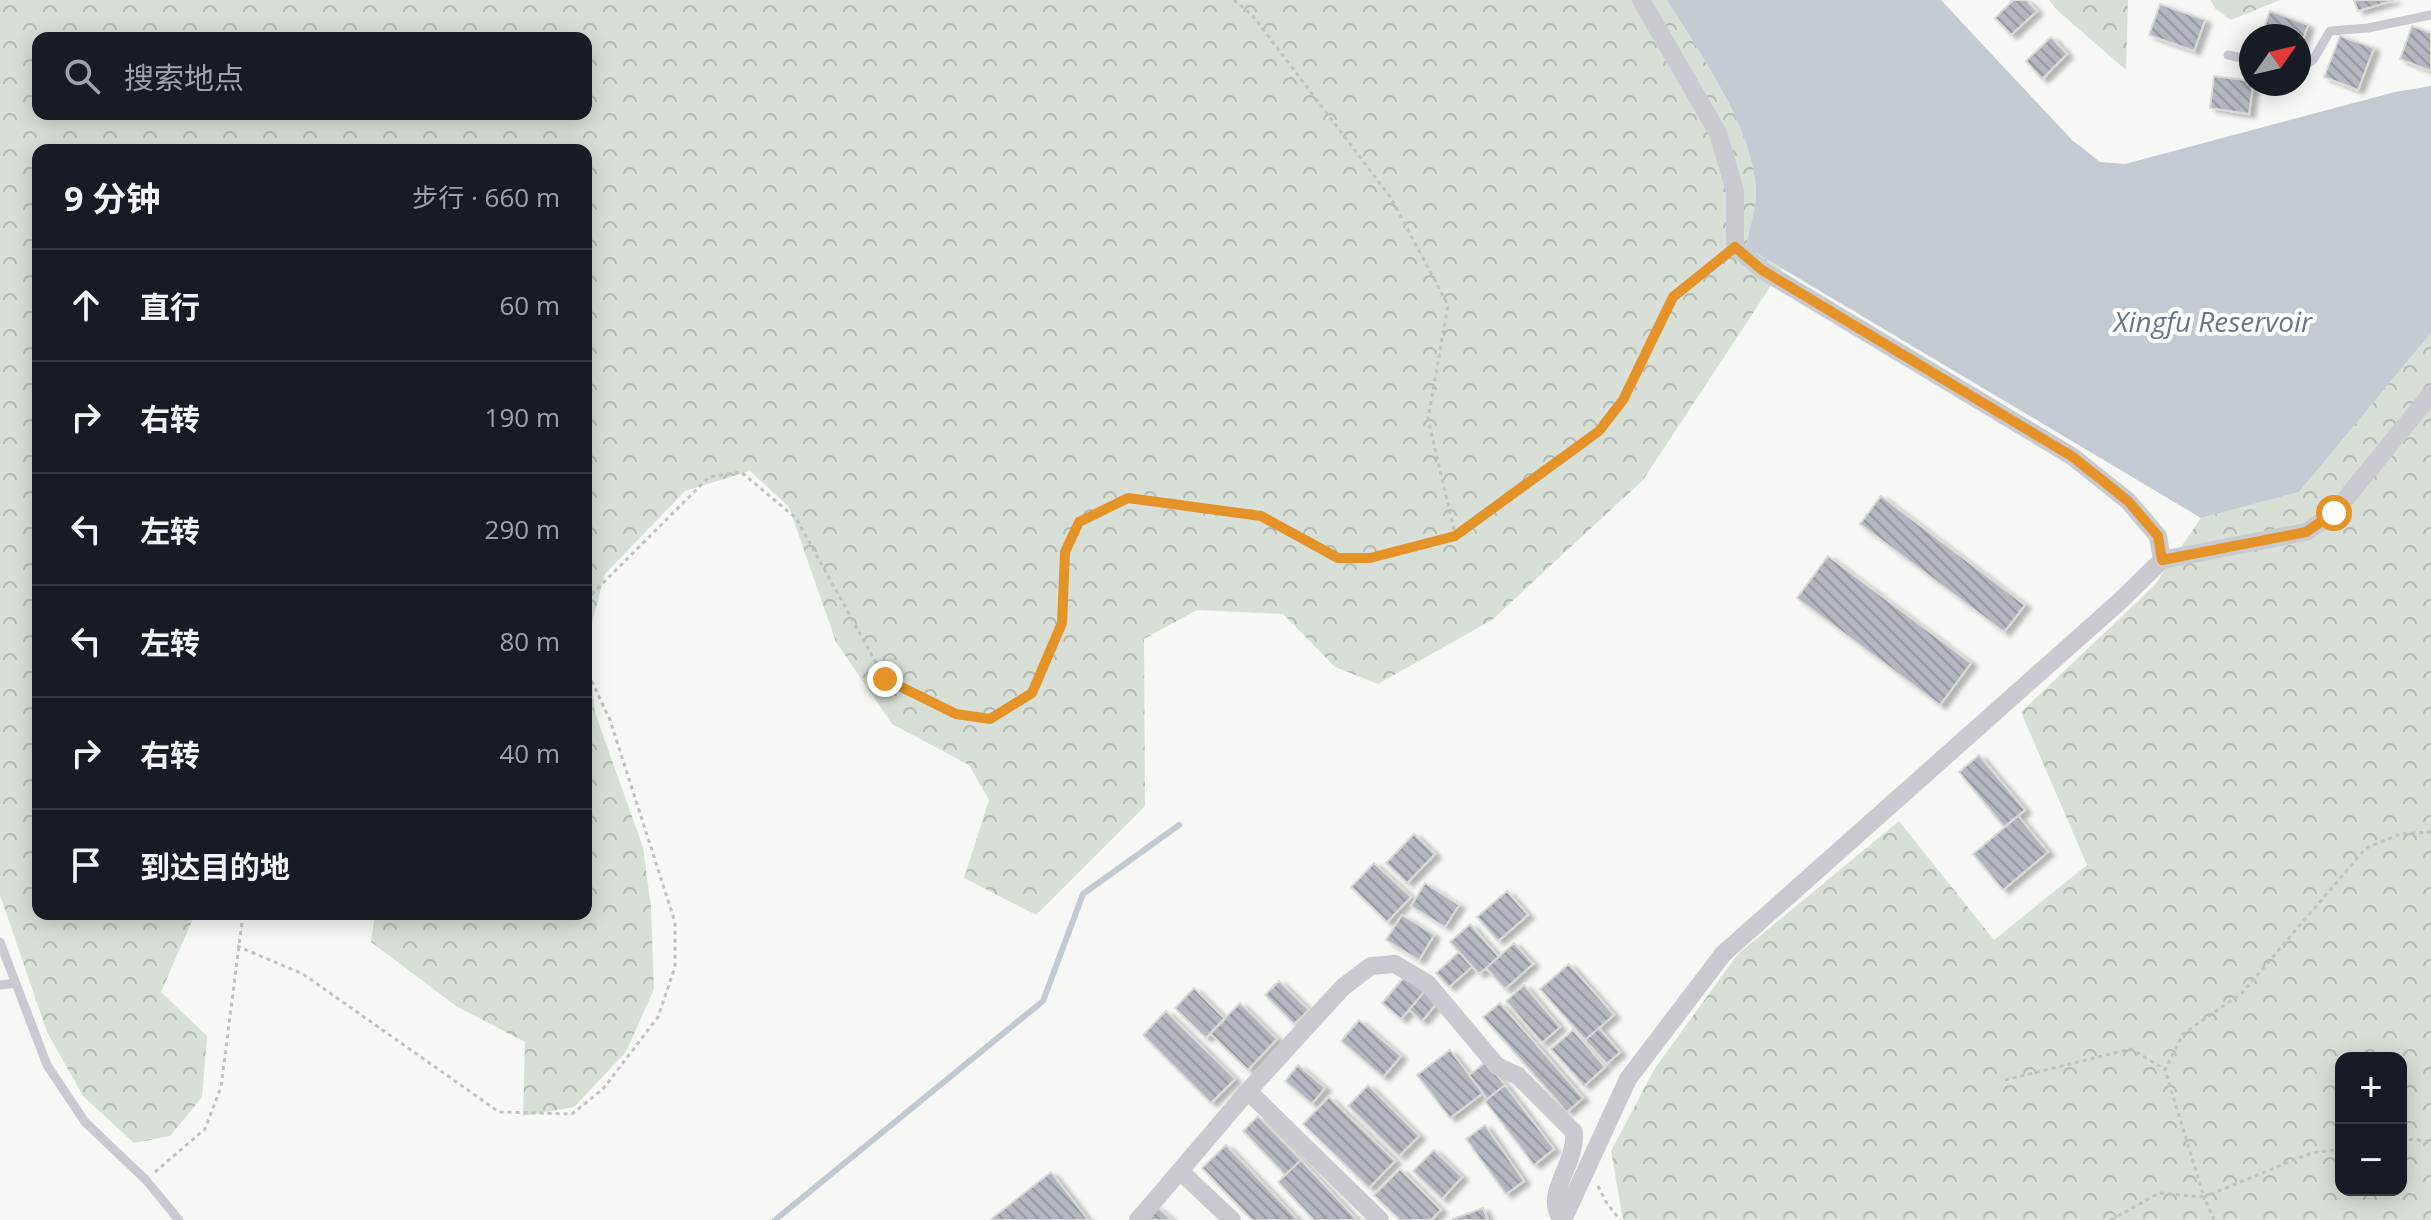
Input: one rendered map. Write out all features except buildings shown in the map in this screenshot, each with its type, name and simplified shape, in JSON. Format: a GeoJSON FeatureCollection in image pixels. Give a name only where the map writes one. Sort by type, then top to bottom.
{"type":"FeatureCollection","features":[{"type":"Feature","properties":{"kind":"street"},"geometry":{"type":"LineString","coordinates":[[1641,0],[1718,133],[1735,191],[1735,247],[1762,270],[2073,457],[2128,501],[2158,536],[2162,560]]}},
{"type":"Feature","properties":{"kind":"street"},"geometry":{"type":"LineString","coordinates":[[1138,1220],[1248,1091],[1343,987],[1371,966],[1395,964],[1428,984],[1497,1066],[1518,1076],[1574,1132],[1576,1148],[1554,1198],[1556,1212],[1563,1220],[1628,1079],[1723,954],[2119,602],[2162,560],[2306,532],[2334,513],[2431,394]]}},
{"type":"Feature","properties":{"kind":"street"},"geometry":{"type":"LineString","coordinates":[[1248,1091],[1380,1220]]}},
{"type":"Feature","properties":{"kind":"street"},"geometry":{"type":"LineString","coordinates":[[1180,1171],[1232,1220]]}},
{"type":"Feature","properties":{"kind":"lane"},"geometry":{"type":"LineString","coordinates":[[2311,61],[2330,31],[2368,28],[2431,15]]}},
{"type":"Feature","properties":{"kind":"lane"},"geometry":{"type":"LineString","coordinates":[[2228,55],[2239,57]]}},
{"type":"Feature","properties":{"kind":"lane"},"geometry":{"type":"LineString","coordinates":[[0,942],[47,1065],[85,1122],[146,1180],[179,1220]]}},
{"type":"Feature","properties":{"kind":"lane"},"geometry":{"type":"LineString","coordinates":[[0,985],[15,983]]}},
{"type":"Feature","properties":{"kind":"path"},"geometry":{"type":"LineString","coordinates":[[1234,0],[1253,16],[1391,198],[1448,305],[1428,419],[1455,536]]}},
{"type":"Feature","properties":{"kind":"path"},"geometry":{"type":"LineString","coordinates":[[592,594],[709,477],[741,472],[796,518],[885,679],[956,714],[990,719],[1032,693],[1062,623],[1065,552],[1079,522],[1128,498],[1261,516],[1338,558],[1370,558],[1455,536],[1599,431],[1623,400],[1673,297],[1735,247]]}},
{"type":"Feature","properties":{"kind":"path"},"geometry":{"type":"LineString","coordinates":[[237,946],[303,974],[499,1112],[572,1114],[603,1089],[658,1017],[675,967],[675,922],[610,720],[592,682]]}},
{"type":"Feature","properties":{"kind":"path"},"geometry":{"type":"LineString","coordinates":[[2165,1070],[2183,1034],[2242,993],[2366,848],[2400,834],[2431,832]]}},
{"type":"Feature","properties":{"kind":"path"},"geometry":{"type":"LineString","coordinates":[[146,1180],[205,1129],[216,1101],[221,1087],[242,920]]}},
{"type":"Feature","properties":{"kind":"path"},"geometry":{"type":"LineString","coordinates":[[2005,1080],[2131,1049],[2165,1070],[2214,1220]]}},
{"type":"Feature","properties":{"kind":"path"},"geometry":{"type":"LineString","coordinates":[[2407,1140],[2431,1144]]}},
{"type":"Feature","properties":{"kind":"path"},"geometry":{"type":"LineString","coordinates":[[2111,1220],[2159,1193],[2204,1197],[2311,1153],[2335,1150]]}},
{"type":"Feature","properties":{"kind":"path"},"geometry":{"type":"LineString","coordinates":[[1589,1164],[1606,1202],[1620,1220]]}},
{"type":"Feature","properties":{"kind":"green space"},"geometry":{"type":"Polygon","coordinates":[[[0,0],[1667,0],[1709,67],[1736,118],[1753,168],[1756,192],[1746,247],[1782,269],[1643,480],[1492,620],[1378,684],[1335,667],[1283,614],[1197,610],[1144,639],[1145,806],[1036,915],[964,878],[989,800],[969,765],[892,724],[836,642],[789,507],[750,471],[685,491],[605,574],[592,622],[592,144],[32,144],[32,920],[192,920],[161,992],[207,1036],[202,1097],[170,1136],[134,1143],[83,1096],[47,1032],[0,895],[0,0]]]}},
{"type":"Feature","properties":{"kind":"green space"},"geometry":{"type":"Polygon","coordinates":[[[2049,0],[2128,0],[2126,70],[2057,10],[2049,0]]]}},
{"type":"Feature","properties":{"kind":"green space"},"geometry":{"type":"Polygon","coordinates":[[[2210,0],[2280,0],[2231,20],[2210,0]]]}},
{"type":"Feature","properties":{"kind":"green space"},"geometry":{"type":"Polygon","coordinates":[[[2431,333],[2431,1220],[1623,1220],[1611,1151],[1655,1068],[1738,954],[1899,821],[1994,940],[2087,865],[2021,712],[2154,586],[2201,518],[2299,492],[2431,333]]]}},
{"type":"Feature","properties":{"kind":"green space"},"geometry":{"type":"Polygon","coordinates":[[[592,680],[595,713],[643,847],[651,907],[654,989],[626,1052],[574,1107],[523,1116],[525,1042],[456,1006],[371,942],[374,920],[592,920],[592,680]]]}},
{"type":"Feature","properties":{"kind":"water","name":"Xingfu Reservoir"},"geometry":{"type":"Polygon","coordinates":[[[1667,0],[1941,0],[2072,140],[2100,162],[2125,164],[2395,92],[2431,86],[2431,333],[2299,492],[2201,518],[1746,247],[1756,192],[1746,143],[1723,92],[1667,0]]]}},
{"type":"Feature","properties":{"kind":"waterway"},"geometry":{"type":"LineString","coordinates":[[775,1220],[1043,1001],[1083,894],[1179,825]]}},
{"type":"Feature","properties":{"kind":"route"},"geometry":{"type":"LineString","coordinates":[[885,679],[956,714],[990,719],[1032,693],[1062,623],[1065,552],[1079,522],[1128,498],[1261,516],[1338,558],[1370,558],[1455,536],[1599,431],[1623,400],[1673,297],[1735,247],[1762,270],[2073,457],[2128,501],[2158,536],[2162,560],[2306,532],[2334,513]]}}]}
